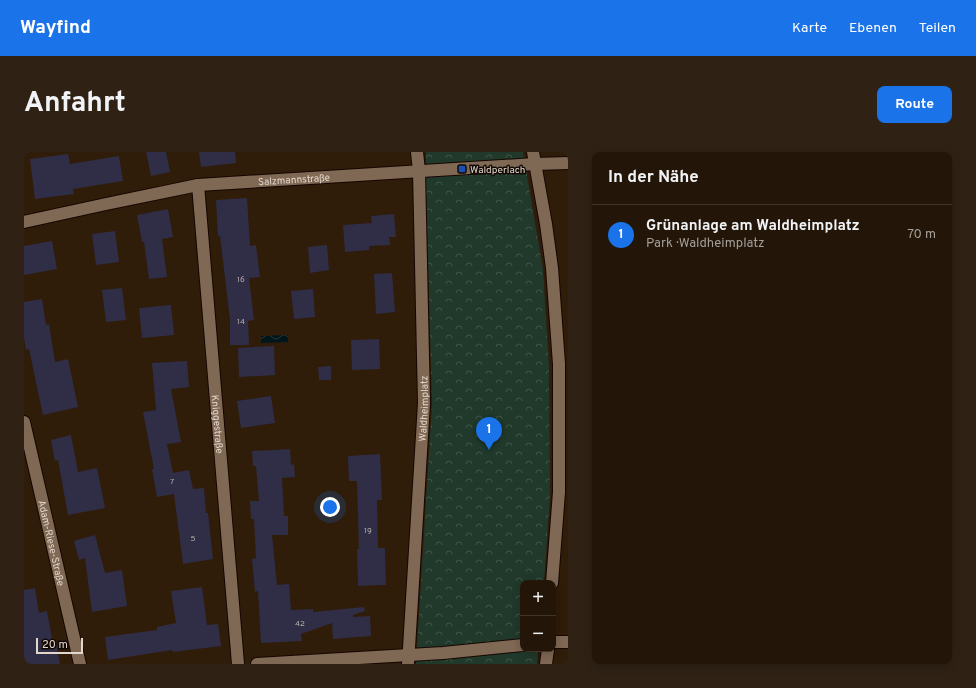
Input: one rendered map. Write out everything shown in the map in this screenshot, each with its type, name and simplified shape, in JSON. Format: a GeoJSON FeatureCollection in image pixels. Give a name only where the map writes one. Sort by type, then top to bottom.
{"type":"FeatureCollection","features":[{"type":"Feature","properties":{"kind":"street","name":"Waldheimplatz"},"geometry":{"type":"LineString","coordinates":[[408,660],[424,403],[419,171],[417,152]]}},
{"type":"Feature","properties":{"kind":"street","name":"Salzmannstraße"},"geometry":{"type":"LineString","coordinates":[[24,222],[198,185],[419,171],[534,158],[568,163]]}},
{"type":"Feature","properties":{"kind":"street"},"geometry":{"type":"LineString","coordinates":[[534,158],[552,268],[559,364],[559,492],[552,580]]}},
{"type":"Feature","properties":{"kind":"street","name":"Kniggestraße"},"geometry":{"type":"LineString","coordinates":[[198,185],[238,664]]}},
{"type":"Feature","properties":{"kind":"street","name":"Adam-Riese-Straße"},"geometry":{"type":"LineString","coordinates":[[24,422],[80,664]]}},
{"type":"Feature","properties":{"kind":"street"},"geometry":{"type":"LineString","coordinates":[[556,642],[568,642]]}},
{"type":"Feature","properties":{"kind":"street"},"geometry":{"type":"LineString","coordinates":[[258,664],[408,660],[520,645]]}},
{"type":"Feature","properties":{"kind":"street"},"geometry":{"type":"LineString","coordinates":[[546,664],[548,652]]}},
{"type":"Feature","properties":{"kind":"green space"},"geometry":{"type":"Polygon","coordinates":[[[426,152],[523,152],[543,269],[549,365],[550,496],[544,580],[520,580],[520,652],[538,652],[537,664],[416,664],[432,404],[426,152]]]}},
{"type":"Feature","properties":{"kind":"water"},"geometry":{"type":"Polygon","coordinates":[[[288,335],[288,342],[261,343],[261,336],[288,335]]]}},
{"type":"Feature","properties":{"kind":"building"},"geometry":{"type":"Polygon","coordinates":[[[146,152],[166,152],[170,172],[151,176],[146,152]]]}},
{"type":"Feature","properties":{"kind":"building"},"geometry":{"type":"Polygon","coordinates":[[[199,152],[235,152],[236,163],[201,167],[199,152]]]}},
{"type":"Feature","properties":{"kind":"building"},"geometry":{"type":"Polygon","coordinates":[[[68,154],[70,164],[119,156],[123,181],[73,189],[74,194],[35,199],[30,159],[68,154]]]}},
{"type":"Feature","properties":{"kind":"building"},"geometry":{"type":"Polygon","coordinates":[[[247,198],[250,246],[256,245],[260,277],[249,278],[254,320],[248,321],[249,345],[230,345],[230,320],[220,236],[218,236],[216,200],[247,198]]]}},
{"type":"Feature","properties":{"kind":"building"},"geometry":{"type":"Polygon","coordinates":[[[168,209],[173,237],[162,239],[167,277],[149,279],[144,242],[142,242],[137,215],[168,209]]]}},
{"type":"Feature","properties":{"kind":"building"},"geometry":{"type":"Polygon","coordinates":[[[394,214],[396,237],[389,237],[390,245],[369,246],[369,250],[345,252],[343,225],[372,223],[371,216],[394,214]]]}},
{"type":"Feature","properties":{"kind":"building"},"geometry":{"type":"Polygon","coordinates":[[[115,231],[119,262],[96,265],[92,234],[115,231]]]}},
{"type":"Feature","properties":{"kind":"building"},"geometry":{"type":"Polygon","coordinates":[[[52,241],[57,269],[24,275],[24,246],[52,241]]]}},
{"type":"Feature","properties":{"kind":"building"},"geometry":{"type":"Polygon","coordinates":[[[327,245],[329,270],[310,273],[308,247],[327,245]]]}},
{"type":"Feature","properties":{"kind":"building"},"geometry":{"type":"Polygon","coordinates":[[[392,273],[395,312],[376,314],[374,274],[392,273]]]}},
{"type":"Feature","properties":{"kind":"building"},"geometry":{"type":"Polygon","coordinates":[[[122,288],[126,320],[106,322],[102,290],[122,288]]]}},
{"type":"Feature","properties":{"kind":"building"},"geometry":{"type":"Polygon","coordinates":[[[313,289],[315,317],[294,319],[291,291],[313,289]]]}},
{"type":"Feature","properties":{"kind":"building"},"geometry":{"type":"Polygon","coordinates":[[[42,299],[46,325],[49,324],[55,362],[68,359],[78,407],[43,415],[29,349],[26,350],[24,338],[24,302],[42,299]]]}},
{"type":"Feature","properties":{"kind":"building"},"geometry":{"type":"Polygon","coordinates":[[[171,305],[174,335],[142,338],[139,308],[171,305]]]}},
{"type":"Feature","properties":{"kind":"building"},"geometry":{"type":"Polygon","coordinates":[[[379,339],[380,369],[352,370],[351,340],[379,339]]]}},
{"type":"Feature","properties":{"kind":"building"},"geometry":{"type":"Polygon","coordinates":[[[274,346],[275,375],[239,377],[238,348],[274,346]]]}},
{"type":"Feature","properties":{"kind":"building"},"geometry":{"type":"Polygon","coordinates":[[[187,361],[189,387],[171,389],[181,442],[167,444],[173,473],[189,470],[193,489],[204,488],[213,559],[183,564],[174,494],[157,497],[152,469],[154,469],[143,412],[156,410],[152,363],[187,361]]]}},
{"type":"Feature","properties":{"kind":"building"},"geometry":{"type":"Polygon","coordinates":[[[331,366],[331,380],[319,380],[318,367],[331,366]]]}},
{"type":"Feature","properties":{"kind":"building"},"geometry":{"type":"Polygon","coordinates":[[[271,396],[275,423],[241,428],[237,401],[271,396]]]}},
{"type":"Feature","properties":{"kind":"building"},"geometry":{"type":"Polygon","coordinates":[[[71,435],[78,472],[97,468],[105,508],[68,515],[58,460],[55,461],[51,440],[71,435]]]}},
{"type":"Feature","properties":{"kind":"building"},"geometry":{"type":"Polygon","coordinates":[[[290,449],[291,465],[294,464],[295,477],[282,478],[284,516],[288,516],[288,535],[272,535],[277,585],[289,584],[291,610],[313,609],[313,612],[364,607],[365,611],[353,615],[353,617],[370,616],[371,636],[333,639],[332,623],[301,634],[302,641],[261,643],[258,591],[255,592],[252,559],[256,558],[254,519],[251,519],[250,501],[259,501],[256,466],[253,466],[252,451],[290,449]]]}},
{"type":"Feature","properties":{"kind":"building"},"geometry":{"type":"Polygon","coordinates":[[[380,454],[382,500],[377,500],[378,548],[385,548],[386,585],[358,586],[357,549],[359,549],[357,481],[349,481],[348,456],[380,454]]]}},
{"type":"Feature","properties":{"kind":"building"},"geometry":{"type":"Polygon","coordinates":[[[95,535],[105,573],[122,570],[127,606],[92,612],[85,558],[79,560],[74,541],[95,535]]]}},
{"type":"Feature","properties":{"kind":"building"},"geometry":{"type":"Polygon","coordinates":[[[202,587],[207,625],[218,624],[221,646],[173,652],[172,650],[108,660],[105,637],[157,630],[157,627],[176,623],[171,591],[202,587]]]}},
{"type":"Feature","properties":{"kind":"building"},"geometry":{"type":"Polygon","coordinates":[[[35,588],[39,613],[47,611],[53,644],[56,643],[60,664],[24,664],[24,590],[35,588]]]}},
{"type":"Feature","properties":{"kind":"place","name":"Waldperlach"},"geometry":{"type":"Point","coordinates":[462,169]}},
{"type":"Feature","properties":{"kind":"place","name":"Grünanlage am Waldheimplatz"},"geometry":{"type":"Point","coordinates":[489,450]}}]}
